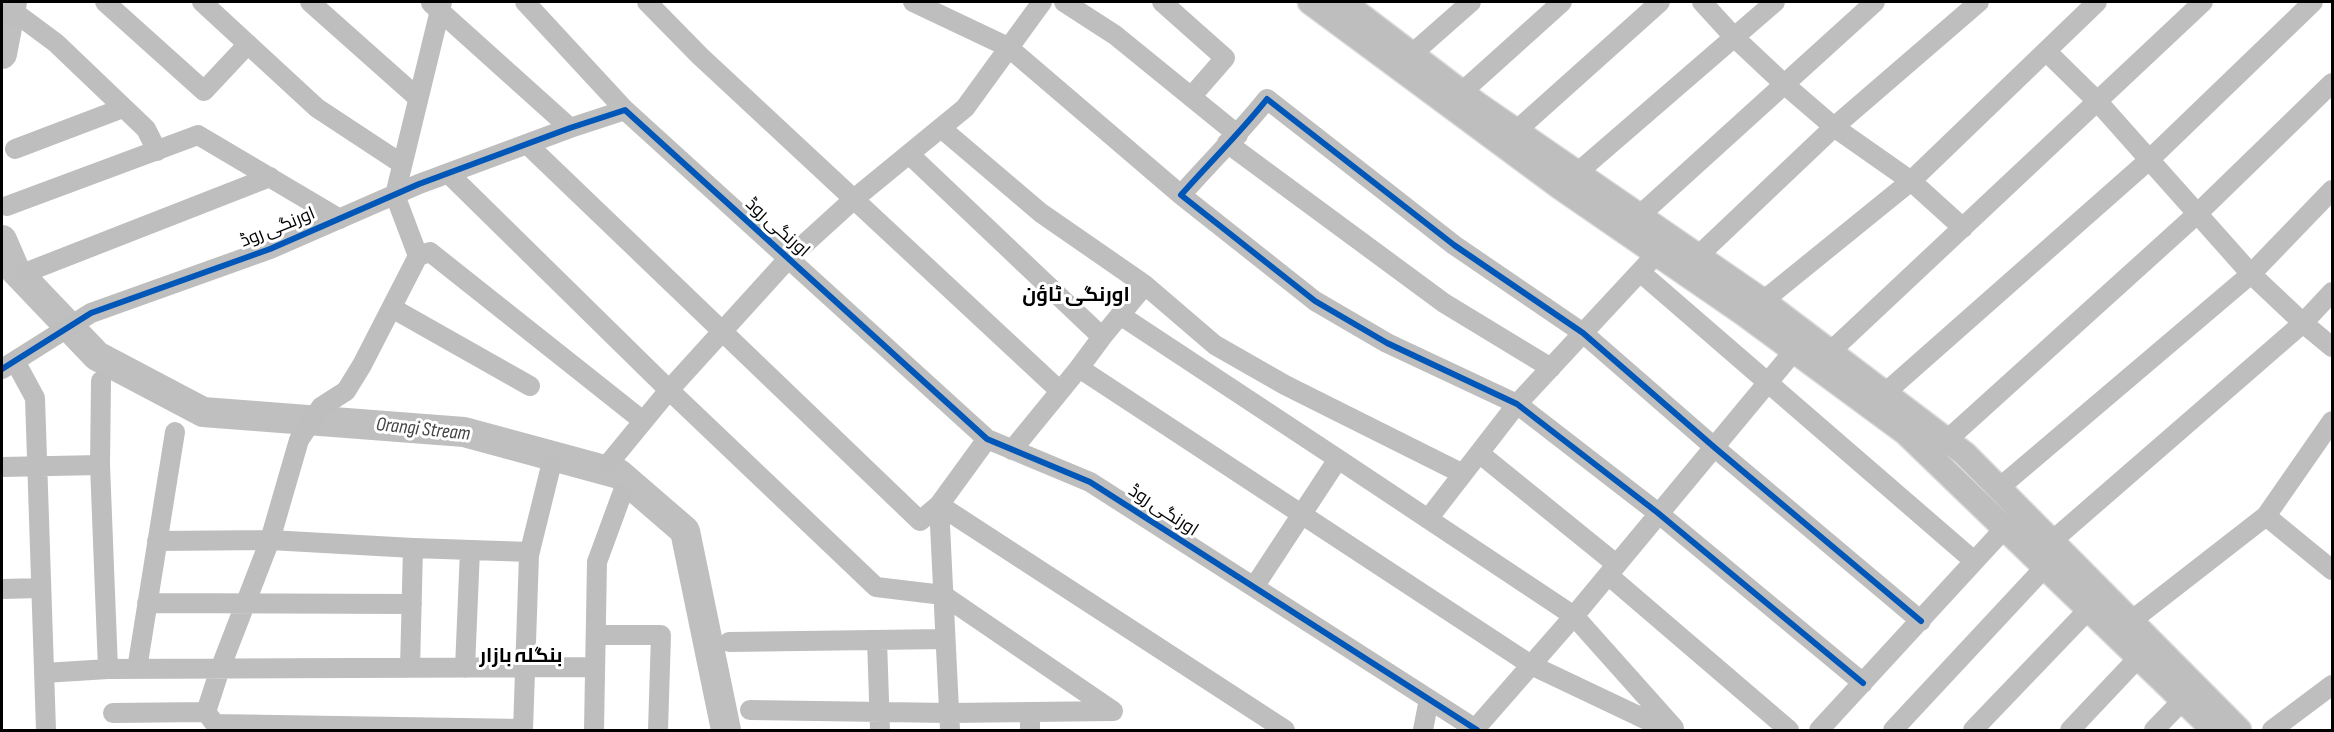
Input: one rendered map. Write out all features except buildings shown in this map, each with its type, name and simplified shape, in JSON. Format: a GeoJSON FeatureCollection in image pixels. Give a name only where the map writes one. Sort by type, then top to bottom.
{"type":"FeatureCollection","features":[{"type":"Feature","properties":{"kind":"main road"},"geometry":{"type":"LineString","coordinates":[[1310,2],[1560,187],[1794,351],[1906,433],[2214,730]]}},
{"type":"Feature","properties":{"kind":"main road"},"geometry":{"type":"LineString","coordinates":[[1343,2],[1516,131],[1763,301],[1965,454],[2239,730]]}},
{"type":"Feature","properties":{"kind":"street"},"geometry":{"type":"LineString","coordinates":[[105,2],[204,91],[248,44]]}},
{"type":"Feature","properties":{"kind":"street"},"geometry":{"type":"LineString","coordinates":[[202,2],[317,108],[402,164]]}},
{"type":"Feature","properties":{"kind":"street"},"geometry":{"type":"LineString","coordinates":[[310,2],[418,98]]}},
{"type":"Feature","properties":{"kind":"street"},"geometry":{"type":"LineString","coordinates":[[525,2],[625,110]]}},
{"type":"Feature","properties":{"kind":"street"},"geometry":{"type":"LineString","coordinates":[[648,2],[700,56],[1060,391]]}},
{"type":"Feature","properties":{"kind":"street"},"geometry":{"type":"LineString","coordinates":[[913,2],[1008,47],[1181,195],[1316,301],[1387,343],[1517,404],[1658,513],[1863,682]]}},
{"type":"Feature","properties":{"kind":"street"},"geometry":{"type":"LineString","coordinates":[[609,463],[669,390],[788,259],[854,199],[965,108],[1042,2]]}},
{"type":"Feature","properties":{"kind":"street"},"geometry":{"type":"LineString","coordinates":[[1064,2],[1115,35],[1191,97],[1233,139],[1444,303],[1551,368]]}},
{"type":"Feature","properties":{"kind":"street"},"geometry":{"type":"LineString","coordinates":[[1162,2],[1225,58],[1191,97]]}},
{"type":"Feature","properties":{"kind":"street"},"geometry":{"type":"LineString","coordinates":[[1412,54],[1471,2]]}},
{"type":"Feature","properties":{"kind":"street"},"geometry":{"type":"LineString","coordinates":[[1462,92],[1562,2]]}},
{"type":"Feature","properties":{"kind":"street"},"geometry":{"type":"LineString","coordinates":[[1516,131],[1660,2]]}},
{"type":"Feature","properties":{"kind":"street"},"geometry":{"type":"LineString","coordinates":[[1701,2],[1784,84],[1834,127],[1911,181],[1963,228]]}},
{"type":"Feature","properties":{"kind":"street"},"geometry":{"type":"LineString","coordinates":[[1577,173],[1775,2]]}},
{"type":"Feature","properties":{"kind":"street"},"geometry":{"type":"LineString","coordinates":[[1639,216],[1875,2]]}},
{"type":"Feature","properties":{"kind":"street"},"geometry":{"type":"LineString","coordinates":[[1698,256],[1834,127],[1979,2]]}},
{"type":"Feature","properties":{"kind":"street"},"geometry":{"type":"LineString","coordinates":[[1763,301],[1911,181],[2097,2]]}},
{"type":"Feature","properties":{"kind":"street"},"geometry":{"type":"LineString","coordinates":[[1830,352],[2203,2]]}},
{"type":"Feature","properties":{"kind":"street"},"geometry":{"type":"LineString","coordinates":[[1885,393],[2149,160],[2313,2]]}},
{"type":"Feature","properties":{"kind":"street"},"geometry":{"type":"LineString","coordinates":[[418,256],[395,195],[418,98],[436,4]]}},
{"type":"Feature","properties":{"kind":"street"},"geometry":{"type":"LineString","coordinates":[[436,4],[570,128]]}},
{"type":"Feature","properties":{"kind":"street"},"geometry":{"type":"LineString","coordinates":[[11,17],[56,43],[146,129],[157,151]]}},
{"type":"Feature","properties":{"kind":"street"},"geometry":{"type":"LineString","coordinates":[[2046,51],[2098,102],[2251,274],[2332,347]]}},
{"type":"Feature","properties":{"kind":"street"},"geometry":{"type":"LineString","coordinates":[[1947,440],[2197,214],[2332,84]]}},
{"type":"Feature","properties":{"kind":"street"},"geometry":{"type":"LineString","coordinates":[[1181,195],[1267,99],[1454,245],[1583,333],[1714,447],[1921,621]]}},
{"type":"Feature","properties":{"kind":"street"},"geometry":{"type":"LineString","coordinates":[[15,149],[123,108]]}},
{"type":"Feature","properties":{"kind":"street","name":"اورنگی روڈ"},"geometry":{"type":"LineString","coordinates":[[8,365],[91,313],[270,249],[448,173],[625,110],[987,439],[1090,482],[1476,730]]}},
{"type":"Feature","properties":{"kind":"street"},"geometry":{"type":"LineString","coordinates":[[941,128],[1041,213],[1145,285],[1215,345],[1285,385],[1463,474]]}},
{"type":"Feature","properties":{"kind":"street"},"geometry":{"type":"LineString","coordinates":[[7,206],[198,135],[340,219]]}},
{"type":"Feature","properties":{"kind":"street"},"geometry":{"type":"LineString","coordinates":[[527,144],[920,521],[939,506],[987,439]]}},
{"type":"Feature","properties":{"kind":"street"},"geometry":{"type":"LineString","coordinates":[[909,154],[1102,337]]}},
{"type":"Feature","properties":{"kind":"street"},"geometry":{"type":"LineString","coordinates":[[448,173],[669,390],[876,587],[943,595],[1113,711],[1030,721],[949,722],[880,721],[750,711]]}},
{"type":"Feature","properties":{"kind":"street"},"geometry":{"type":"LineString","coordinates":[[27,272],[270,177]]}},
{"type":"Feature","properties":{"kind":"street"},"geometry":{"type":"LineString","coordinates":[[1999,488],[2251,274],[2332,190]]}},
{"type":"Feature","properties":{"kind":"street"},"geometry":{"type":"LineString","coordinates":[[206,712],[220,669],[270,540],[299,440],[321,407],[346,391],[362,365],[418,256],[430,252],[643,421]]}},
{"type":"Feature","properties":{"kind":"street"},"geometry":{"type":"LineString","coordinates":[[1428,519],[1517,404],[1656,253]]}},
{"type":"Feature","properties":{"kind":"street"},"geometry":{"type":"LineString","coordinates":[[1640,272],[1974,561]]}},
{"type":"Feature","properties":{"kind":"street"},"geometry":{"type":"LineString","coordinates":[[1012,450],[1145,285]]}},
{"type":"Feature","properties":{"kind":"street"},"geometry":{"type":"LineString","coordinates":[[2052,541],[2303,323],[2332,292]]}},
{"type":"Feature","properties":{"kind":"street"},"geometry":{"type":"LineString","coordinates":[[392,308],[531,386]]}},
{"type":"Feature","properties":{"kind":"street"},"geometry":{"type":"LineString","coordinates":[[1119,315],[1574,616],[1676,730]]}},
{"type":"Feature","properties":{"kind":"street"},"geometry":{"type":"LineString","coordinates":[[1476,730],[1794,351]]}},
{"type":"Feature","properties":{"kind":"street"},"geometry":{"type":"LineString","coordinates":[[8,365],[35,398],[46,730]]}},
{"type":"Feature","properties":{"kind":"street"},"geometry":{"type":"LineString","coordinates":[[1079,368],[1303,513],[1531,665],[1668,730]]}},
{"type":"Feature","properties":{"kind":"street"},"geometry":{"type":"LineString","coordinates":[[100,381],[100,465],[108,669]]}},
{"type":"Feature","properties":{"kind":"street"},"geometry":{"type":"LineString","coordinates":[[2131,621],[2266,516],[2332,421]]}},
{"type":"Feature","properties":{"kind":"street"},"geometry":{"type":"LineString","coordinates":[[137,669],[175,432]]}},
{"type":"Feature","properties":{"kind":"street"},"geometry":{"type":"LineString","coordinates":[[1479,453],[1612,569],[1789,730]]}},
{"type":"Feature","properties":{"kind":"street"},"geometry":{"type":"LineString","coordinates":[[1254,587],[1338,459]]}},
{"type":"Feature","properties":{"kind":"street"},"geometry":{"type":"LineString","coordinates":[[2,467],[100,465]]}},
{"type":"Feature","properties":{"kind":"street"},"geometry":{"type":"LineString","coordinates":[[206,712],[215,724],[264,728],[523,730],[530,552],[551,466]]}},
{"type":"Feature","properties":{"kind":"street"},"geometry":{"type":"LineString","coordinates":[[594,730],[597,562],[622,494]]}},
{"type":"Feature","properties":{"kind":"street"},"geometry":{"type":"LineString","coordinates":[[939,506],[949,722]]}},
{"type":"Feature","properties":{"kind":"street"},"geometry":{"type":"LineString","coordinates":[[939,506],[1286,730]]}},
{"type":"Feature","properties":{"kind":"street"},"geometry":{"type":"LineString","coordinates":[[2266,516],[2332,570]]}},
{"type":"Feature","properties":{"kind":"street"},"geometry":{"type":"LineString","coordinates":[[1819,730],[2005,528]]}},
{"type":"Feature","properties":{"kind":"street"},"geometry":{"type":"LineString","coordinates":[[157,541],[270,540],[530,552]]}},
{"type":"Feature","properties":{"kind":"street"},"geometry":{"type":"LineString","coordinates":[[410,668],[413,548]]}},
{"type":"Feature","properties":{"kind":"street"},"geometry":{"type":"LineString","coordinates":[[465,668],[470,550]]}},
{"type":"Feature","properties":{"kind":"street"},"geometry":{"type":"LineString","coordinates":[[1893,730],[2045,567]]}},
{"type":"Feature","properties":{"kind":"street"},"geometry":{"type":"LineString","coordinates":[[2,589],[41,588]]}},
{"type":"Feature","properties":{"kind":"street"},"geometry":{"type":"LineString","coordinates":[[147,603],[412,604]]}},
{"type":"Feature","properties":{"kind":"street"},"geometry":{"type":"LineString","coordinates":[[1973,730],[2090,609]]}},
{"type":"Feature","properties":{"kind":"street"},"geometry":{"type":"LineString","coordinates":[[596,635],[661,635],[658,730]]}},
{"type":"Feature","properties":{"kind":"street"},"geometry":{"type":"LineString","coordinates":[[729,642],[945,639]]}},
{"type":"Feature","properties":{"kind":"street"},"geometry":{"type":"LineString","coordinates":[[877,640],[880,721]]}},
{"type":"Feature","properties":{"kind":"street"},"geometry":{"type":"LineString","coordinates":[[2070,730],[2139,657]]}},
{"type":"Feature","properties":{"kind":"street"},"geometry":{"type":"LineString","coordinates":[[44,673],[108,669],[595,667]]}},
{"type":"Feature","properties":{"kind":"street"},"geometry":{"type":"LineString","coordinates":[[2272,730],[2332,685]]}},
{"type":"Feature","properties":{"kind":"street"},"geometry":{"type":"LineString","coordinates":[[1423,730],[1429,699]]}},
{"type":"Feature","properties":{"kind":"street"},"geometry":{"type":"LineString","coordinates":[[2154,730],[2183,700]]}},
{"type":"Feature","properties":{"kind":"street"},"geometry":{"type":"LineString","coordinates":[[113,713],[206,712]]}},
{"type":"Feature","properties":{"kind":"waterway","name":"Orangi Stream"},"geometry":{"type":"LineString","coordinates":[[2,54],[12,2]]}},
{"type":"Feature","properties":{"kind":"waterway","name":"Orangi Stream"},"geometry":{"type":"LineString","coordinates":[[2,240],[15,270],[97,356],[203,412],[464,432],[619,474],[685,531],[726,730]]}},
{"type":"Feature","properties":{"kind":"cycle path"},"geometry":{"type":"LineString","coordinates":[[1863,683],[1658,513],[1517,404],[1387,343],[1315,301],[1181,195],[1267,99],[1454,245],[1583,333],[1714,447],[1921,621]]}},
{"type":"Feature","properties":{"kind":"cycle path"},"geometry":{"type":"LineString","coordinates":[[2,369],[91,313],[270,249],[419,184],[625,110],[987,439],[1090,482],[1477,730]]}},
{"type":"Feature","properties":{"kind":"district","name":"اورنگی ٹاؤن"},"geometry":{"type":"Point","coordinates":[1076,296]}},
{"type":"Feature","properties":{"kind":"district","name":"بنگلہ بازار"},"geometry":{"type":"Point","coordinates":[521,657]}}]}
